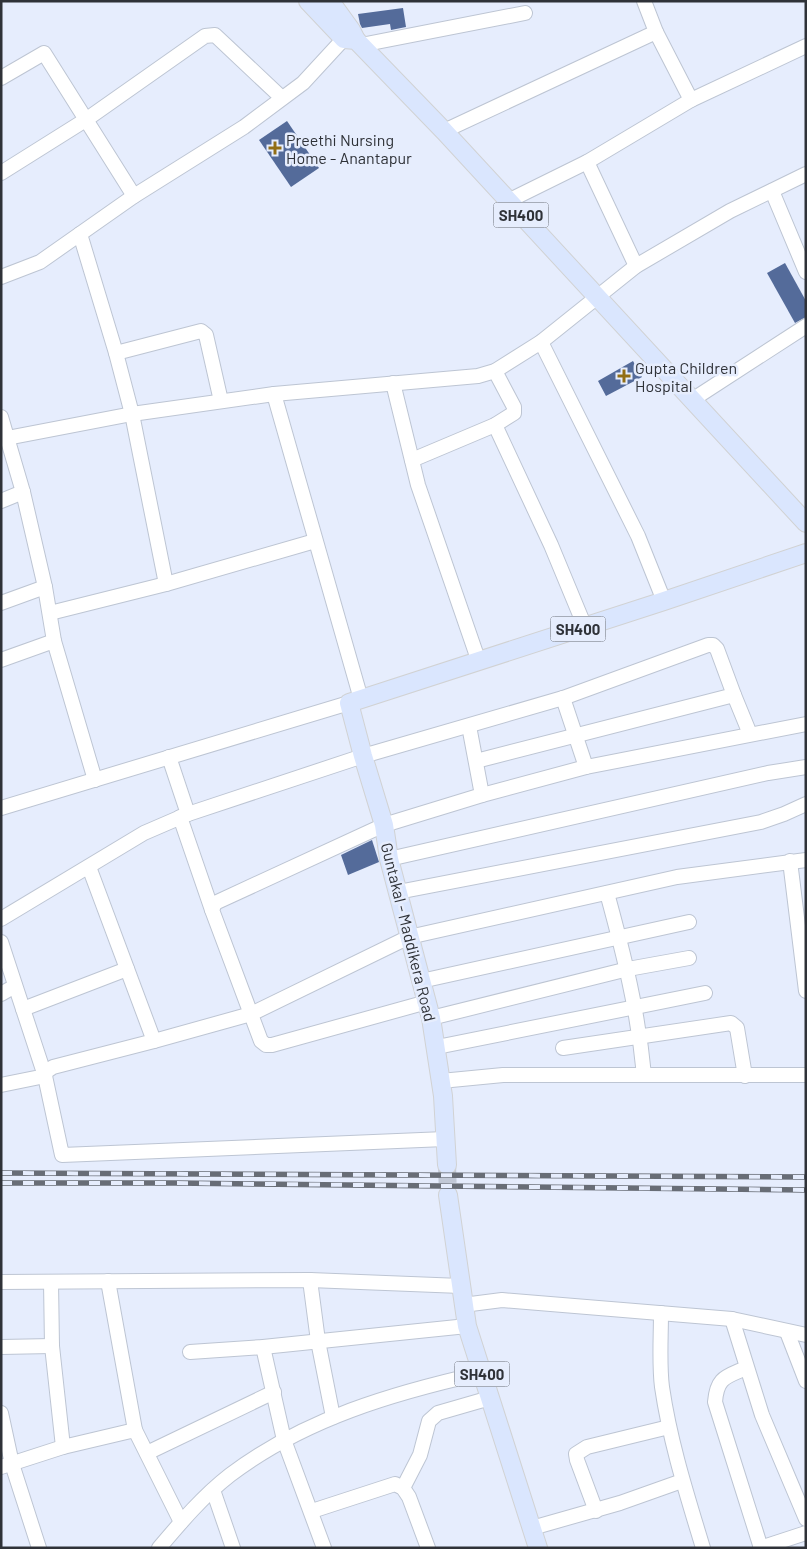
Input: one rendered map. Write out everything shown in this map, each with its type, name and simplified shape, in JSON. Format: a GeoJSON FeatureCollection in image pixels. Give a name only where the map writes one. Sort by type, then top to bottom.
{"type":"FeatureCollection","features":[{"type":"Feature","properties":{"kind":"main road","name":"SH400"},"geometry":{"type":"LineString","coordinates":[[308,1],[353,39],[444,132],[806,523]]}},
{"type":"Feature","properties":{"kind":"main road","name":"SH400"},"geometry":{"type":"LineString","coordinates":[[330,1],[353,39]]}},
{"type":"Feature","properties":{"kind":"main road","name":"SH400"},"geometry":{"type":"LineString","coordinates":[[355,701],[479,662],[806,553]]}},
{"type":"Feature","properties":{"kind":"main road","name":"Guntakal - Maddikera Road"},"geometry":{"type":"LineString","coordinates":[[355,701],[363,756],[384,825],[390,860],[437,1047],[447,1165]]}},
{"type":"Feature","properties":{"kind":"main road","name":"SH400"},"geometry":{"type":"LineString","coordinates":[[448,1195],[466,1326],[538,1548]]}},
{"type":"Feature","properties":{"kind":"street"},"geometry":{"type":"LineString","coordinates":[[644,1],[656,32],[691,100]]}},
{"type":"Feature","properties":{"kind":"street"},"geometry":{"type":"LineString","coordinates":[[1,277],[40,262],[134,196],[244,127],[303,83],[353,39],[525,13]]}},
{"type":"Feature","properties":{"kind":"street"},"geometry":{"type":"LineString","coordinates":[[444,132],[656,32]]}},
{"type":"Feature","properties":{"kind":"street"},"geometry":{"type":"LineString","coordinates":[[1,173],[86,119],[210,34],[215,35],[282,98]]}},
{"type":"Feature","properties":{"kind":"street"},"geometry":{"type":"LineString","coordinates":[[508,201],[587,162],[691,100],[806,46]]}},
{"type":"Feature","properties":{"kind":"street"},"geometry":{"type":"LineString","coordinates":[[1,78],[44,53],[134,196]]}},
{"type":"Feature","properties":{"kind":"street"},"geometry":{"type":"LineString","coordinates":[[587,162],[636,266]]}},
{"type":"Feature","properties":{"kind":"street"},"geometry":{"type":"LineString","coordinates":[[7,438],[132,414],[221,401],[274,394],[478,376],[495,371],[540,342],[636,266],[730,211],[806,174]]}},
{"type":"Feature","properties":{"kind":"street"},"geometry":{"type":"LineString","coordinates":[[772,191],[806,272]]}},
{"type":"Feature","properties":{"kind":"street"},"geometry":{"type":"LineString","coordinates":[[80,234],[116,353],[132,414],[166,584]]}},
{"type":"Feature","properties":{"kind":"street"},"geometry":{"type":"LineString","coordinates":[[692,400],[806,326]]}},
{"type":"Feature","properties":{"kind":"street"},"geometry":{"type":"LineString","coordinates":[[116,353],[201,331],[206,335],[221,401]]}},
{"type":"Feature","properties":{"kind":"street"},"geometry":{"type":"LineString","coordinates":[[540,342],[634,528],[664,601]]}},
{"type":"Feature","properties":{"kind":"street"},"geometry":{"type":"LineString","coordinates":[[412,460],[496,425],[512,416],[514,407],[495,371]]}},
{"type":"Feature","properties":{"kind":"street"},"geometry":{"type":"LineString","coordinates":[[393,383],[418,485],[479,662]]}},
{"type":"Feature","properties":{"kind":"street"},"geometry":{"type":"LineString","coordinates":[[1,808],[355,701],[316,541],[274,394]]}},
{"type":"Feature","properties":{"kind":"street"},"geometry":{"type":"LineString","coordinates":[[1,417],[23,492],[45,587],[54,641],[95,780]]}},
{"type":"Feature","properties":{"kind":"street"},"geometry":{"type":"LineString","coordinates":[[496,425],[551,544],[585,627]]}},
{"type":"Feature","properties":{"kind":"street"},"geometry":{"type":"LineString","coordinates":[[1,500],[23,492]]}},
{"type":"Feature","properties":{"kind":"street"},"geometry":{"type":"LineString","coordinates":[[50,613],[166,584],[316,541]]}},
{"type":"Feature","properties":{"kind":"street"},"geometry":{"type":"LineString","coordinates":[[1,603],[45,587]]}},
{"type":"Feature","properties":{"kind":"street"},"geometry":{"type":"LineString","coordinates":[[1,660],[54,641]]}},
{"type":"Feature","properties":{"kind":"street"},"geometry":{"type":"LineString","coordinates":[[1,920],[144,833],[184,816],[363,756],[563,698],[708,645],[713,645],[717,649],[750,734]]}},
{"type":"Feature","properties":{"kind":"street"},"geometry":{"type":"LineString","coordinates":[[476,761],[734,696]]}},
{"type":"Feature","properties":{"kind":"street"},"geometry":{"type":"LineString","coordinates":[[563,698],[586,767]]}},
{"type":"Feature","properties":{"kind":"street"},"geometry":{"type":"LineString","coordinates":[[212,910],[215,903],[384,825],[482,795],[586,767],[806,724]]}},
{"type":"Feature","properties":{"kind":"street"},"geometry":{"type":"LineString","coordinates":[[469,726],[482,795]]}},
{"type":"Feature","properties":{"kind":"street"},"geometry":{"type":"LineString","coordinates":[[169,757],[184,816],[212,910],[261,1041],[266,1045],[628,969],[689,958]]}},
{"type":"Feature","properties":{"kind":"street"},"geometry":{"type":"LineString","coordinates":[[390,860],[768,773],[806,767]]}},
{"type":"Feature","properties":{"kind":"street"},"geometry":{"type":"LineString","coordinates":[[398,892],[761,822],[806,804]]}},
{"type":"Feature","properties":{"kind":"street"},"geometry":{"type":"LineString","coordinates":[[1,1085],[44,1076],[53,1067],[251,1014],[409,937],[677,877],[806,860]]}},
{"type":"Feature","properties":{"kind":"street"},"geometry":{"type":"LineString","coordinates":[[790,861],[806,992]]}},
{"type":"Feature","properties":{"kind":"street"},"geometry":{"type":"LineString","coordinates":[[88,867],[154,1041]]}},
{"type":"Feature","properties":{"kind":"street"},"geometry":{"type":"LineString","coordinates":[[607,893],[628,969],[640,1036],[644,1075]]}},
{"type":"Feature","properties":{"kind":"street"},"geometry":{"type":"LineString","coordinates":[[421,980],[689,922]]}},
{"type":"Feature","properties":{"kind":"street"},"geometry":{"type":"LineString","coordinates":[[1,942],[44,1076],[62,1155],[446,1138]]}},
{"type":"Feature","properties":{"kind":"street"},"geometry":{"type":"LineString","coordinates":[[23,1009],[127,969]]}},
{"type":"Feature","properties":{"kind":"street"},"geometry":{"type":"LineString","coordinates":[[1,994],[15,986]]}},
{"type":"Feature","properties":{"kind":"street"},"geometry":{"type":"LineString","coordinates":[[437,1047],[706,993]]}},
{"type":"Feature","properties":{"kind":"street"},"geometry":{"type":"LineString","coordinates":[[562,1048],[731,1023],[737,1028],[745,1076]]}},
{"type":"Feature","properties":{"kind":"street"},"geometry":{"type":"LineString","coordinates":[[441,1081],[503,1075],[806,1075]]}},
{"type":"Feature","properties":{"kind":"street"},"geometry":{"type":"LineString","coordinates":[[1,1282],[310,1280],[461,1286]]}},
{"type":"Feature","properties":{"kind":"street"},"geometry":{"type":"LineString","coordinates":[[310,1280],[318,1341],[333,1417]]}},
{"type":"Feature","properties":{"kind":"street"},"geometry":{"type":"LineString","coordinates":[[51,1282],[52,1346],[63,1447]]}},
{"type":"Feature","properties":{"kind":"street"},"geometry":{"type":"LineString","coordinates":[[108,1282],[135,1430],[181,1522]]}},
{"type":"Feature","properties":{"kind":"street"},"geometry":{"type":"LineString","coordinates":[[463,1305],[502,1300],[732,1319],[806,1335]]}},
{"type":"Feature","properties":{"kind":"street"},"geometry":{"type":"LineString","coordinates":[[661,1313],[662,1385],[669,1426],[682,1481],[703,1548]]}},
{"type":"Feature","properties":{"kind":"street"},"geometry":{"type":"LineString","coordinates":[[732,1319],[762,1415],[806,1519]]}},
{"type":"Feature","properties":{"kind":"street"},"geometry":{"type":"LineString","coordinates":[[190,1352],[263,1347],[466,1326]]}},
{"type":"Feature","properties":{"kind":"street"},"geometry":{"type":"LineString","coordinates":[[787,1332],[806,1381]]}},
{"type":"Feature","properties":{"kind":"street"},"geometry":{"type":"LineString","coordinates":[[1,1347],[52,1346]]}},
{"type":"Feature","properties":{"kind":"street"},"geometry":{"type":"LineString","coordinates":[[263,1347],[284,1440],[312,1511],[324,1548]]}},
{"type":"Feature","properties":{"kind":"street"},"geometry":{"type":"LineString","coordinates":[[746,1368],[724,1378],[716,1387],[715,1402],[761,1548],[806,1533]]}},
{"type":"Feature","properties":{"kind":"street"},"geometry":{"type":"LineString","coordinates":[[159,1548],[193,1507],[230,1475],[284,1440],[366,1404],[420,1387],[482,1373]]}},
{"type":"Feature","properties":{"kind":"street"},"geometry":{"type":"LineString","coordinates":[[147,1453],[274,1392]]}},
{"type":"Feature","properties":{"kind":"street"},"geometry":{"type":"LineString","coordinates":[[403,1488],[420,1455],[429,1421],[438,1413],[490,1398]]}},
{"type":"Feature","properties":{"kind":"street"},"geometry":{"type":"LineString","coordinates":[[1,1413],[7,1466],[39,1548]]}},
{"type":"Feature","properties":{"kind":"street"},"geometry":{"type":"LineString","coordinates":[[596,1511],[576,1460],[576,1454],[587,1447],[669,1426]]}},
{"type":"Feature","properties":{"kind":"street"},"geometry":{"type":"LineString","coordinates":[[7,1466],[63,1447],[135,1430]]}},
{"type":"Feature","properties":{"kind":"street"},"geometry":{"type":"LineString","coordinates":[[532,1528],[596,1511],[682,1481]]}},
{"type":"Feature","properties":{"kind":"street"},"geometry":{"type":"LineString","coordinates":[[312,1511],[395,1484],[403,1488],[409,1497],[428,1548]]}},
{"type":"Feature","properties":{"kind":"street"},"geometry":{"type":"LineString","coordinates":[[213,1490],[233,1548]]}},
{"type":"Feature","properties":{"kind":"building"},"geometry":{"type":"Polygon","coordinates":[[[403,8],[406,27],[391,30],[390,24],[362,28],[360,24],[358,14],[403,8]]]}},
{"type":"Feature","properties":{"kind":"building"},"geometry":{"type":"Polygon","coordinates":[[[287,121],[319,168],[291,187],[259,140],[287,121]]]}},
{"type":"Feature","properties":{"kind":"building"},"geometry":{"type":"Polygon","coordinates":[[[785,263],[806,301],[806,317],[795,323],[767,273],[785,263]]]}},
{"type":"Feature","properties":{"kind":"building"},"geometry":{"type":"Polygon","coordinates":[[[633,361],[642,377],[606,396],[598,381],[633,361]]]}},
{"type":"Feature","properties":{"kind":"building"},"geometry":{"type":"Polygon","coordinates":[[[372,840],[379,862],[348,875],[341,855],[372,840]]]}},
{"type":"Feature","properties":{"kind":"tunnel"},"geometry":{"type":"LineString","coordinates":[[447,1165],[448,1195]]}},
{"type":"Feature","properties":{"kind":"railway"},"geometry":{"type":"LineString","coordinates":[[1,1173],[806,1177]]}},
{"type":"Feature","properties":{"kind":"railway"},"geometry":{"type":"LineString","coordinates":[[1,1183],[175,1183],[806,1190]]}},
{"type":"Feature","properties":{"kind":"place","name":"Preethi Nursing Home - Anantapur"},"geometry":{"type":"Point","coordinates":[275,148]}},
{"type":"Feature","properties":{"kind":"place","name":"Gupta Children Hospital"},"geometry":{"type":"Point","coordinates":[624,376]}}]}
